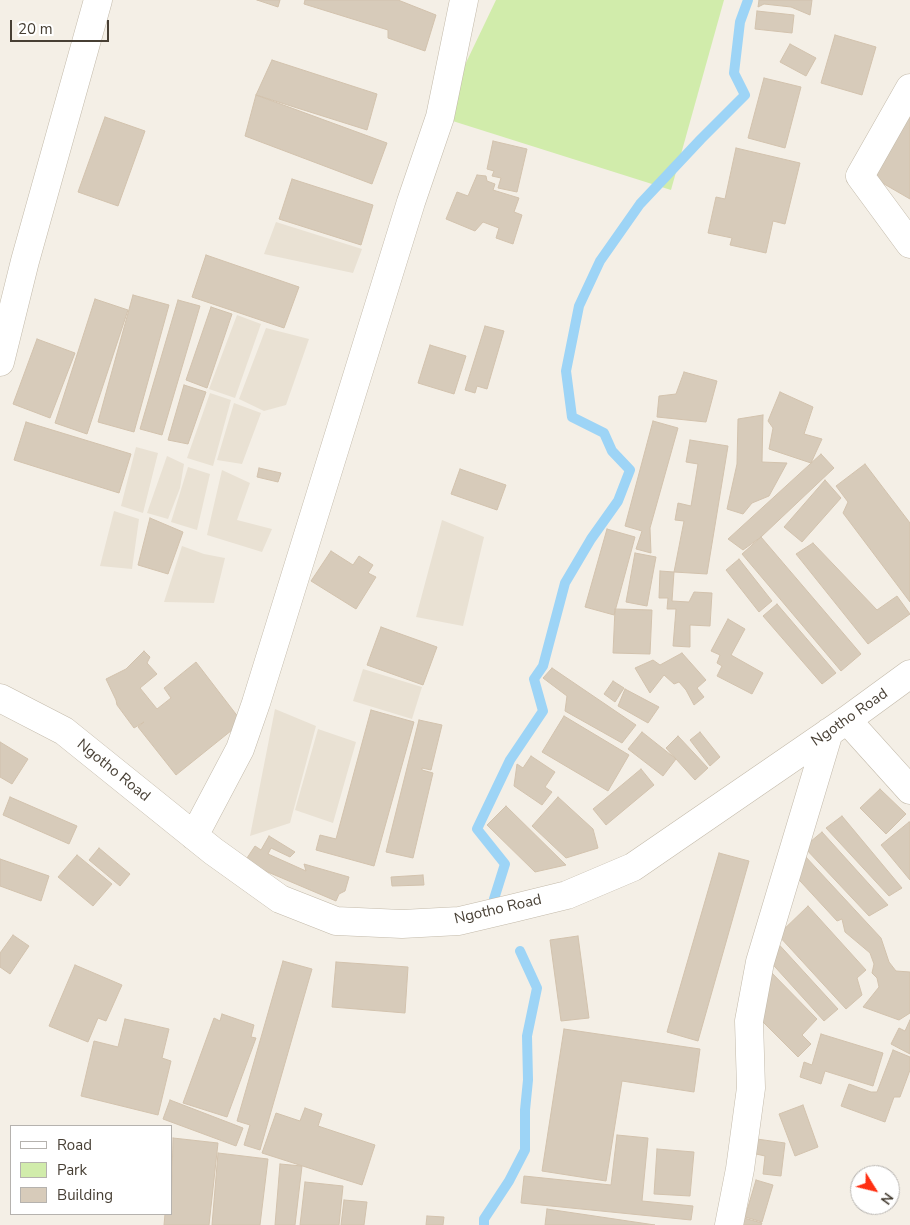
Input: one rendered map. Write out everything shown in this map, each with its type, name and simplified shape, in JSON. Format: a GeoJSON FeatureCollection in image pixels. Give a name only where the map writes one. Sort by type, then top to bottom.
{"type":"FeatureCollection","features":[{"type":"Feature","properties":{"kind":"street"},"geometry":{"type":"LineString","coordinates":[[0,362],[25,261],[98,0]]}},
{"type":"Feature","properties":{"kind":"street"},"geometry":{"type":"LineString","coordinates":[[194,836],[240,749],[256,703],[411,202],[440,116],[464,0]]}},
{"type":"Feature","properties":{"kind":"street"},"geometry":{"type":"LineString","coordinates":[[910,88],[860,176],[910,244]]}},
{"type":"Feature","properties":{"kind":"street","name":"Ngotho Road"},"geometry":{"type":"LineString","coordinates":[[0,698],[64,731],[194,836],[280,899],[336,921],[402,924],[459,922],[567,895],[634,867],[910,674]]}},
{"type":"Feature","properties":{"kind":"street"},"geometry":{"type":"LineString","coordinates":[[729,1225],[740,1169],[751,1088],[749,1021],[760,962],[838,726],[910,790]]}},
{"type":"Feature","properties":{"kind":"shaded area"},"geometry":{"type":"Polygon","coordinates":[[[276,222],[362,249],[353,273],[264,254],[276,222]]]}},
{"type":"Feature","properties":{"kind":"shaded area"},"geometry":{"type":"Polygon","coordinates":[[[237,315],[261,324],[235,398],[209,389],[237,315]]]}},
{"type":"Feature","properties":{"kind":"shaded area"},"geometry":{"type":"Polygon","coordinates":[[[266,328],[309,339],[286,405],[264,411],[239,399],[266,328]]]}},
{"type":"Feature","properties":{"kind":"shaded area"},"geometry":{"type":"Polygon","coordinates":[[[210,393],[231,400],[213,466],[187,458],[210,393]]]}},
{"type":"Feature","properties":{"kind":"shaded area"},"geometry":{"type":"Polygon","coordinates":[[[234,403],[261,413],[242,464],[217,460],[234,403]]]}},
{"type":"Feature","properties":{"kind":"shaded area"},"geometry":{"type":"Polygon","coordinates":[[[136,447],[158,453],[143,513],[121,506],[136,447]]]}},
{"type":"Feature","properties":{"kind":"shaded area"},"geometry":{"type":"Polygon","coordinates":[[[167,456],[184,464],[180,488],[168,519],[147,513],[167,456]]]}},
{"type":"Feature","properties":{"kind":"shaded area"},"geometry":{"type":"Polygon","coordinates":[[[188,467],[210,474],[197,530],[171,522],[188,467]]]}},
{"type":"Feature","properties":{"kind":"shaded area"},"geometry":{"type":"Polygon","coordinates":[[[222,470],[250,483],[237,520],[272,529],[262,552],[207,535],[222,470]]]}},
{"type":"Feature","properties":{"kind":"shaded area"},"geometry":{"type":"Polygon","coordinates":[[[114,511],[139,519],[132,569],[100,566],[114,511]]]}},
{"type":"Feature","properties":{"kind":"shaded area"},"geometry":{"type":"Polygon","coordinates":[[[442,520],[484,537],[463,626],[416,617],[442,520]]]}},
{"type":"Feature","properties":{"kind":"shaded area"},"geometry":{"type":"Polygon","coordinates":[[[182,546],[204,554],[225,558],[214,603],[164,602],[182,546]]]}},
{"type":"Feature","properties":{"kind":"shaded area"},"geometry":{"type":"Polygon","coordinates":[[[363,669],[422,687],[412,719],[353,701],[363,669]]]}},
{"type":"Feature","properties":{"kind":"shaded area"},"geometry":{"type":"Polygon","coordinates":[[[275,709],[316,726],[290,823],[250,836],[275,709]]]}},
{"type":"Feature","properties":{"kind":"shaded area"},"geometry":{"type":"Polygon","coordinates":[[[318,729],[356,742],[333,823],[295,810],[318,729]]]}},
{"type":"Feature","properties":{"kind":"green space"},"geometry":{"type":"Polygon","coordinates":[[[496,0],[724,0],[671,190],[440,117],[496,0]]]}},
{"type":"Feature","properties":{"kind":"building"},"geometry":{"type":"Polygon","coordinates":[[[257,0],[280,0],[278,7],[257,0]]]}},
{"type":"Feature","properties":{"kind":"building"},"geometry":{"type":"Polygon","coordinates":[[[305,0],[398,0],[436,15],[425,51],[388,38],[388,30],[304,4],[305,0]]]}},
{"type":"Feature","properties":{"kind":"building"},"geometry":{"type":"Polygon","coordinates":[[[759,0],[812,0],[810,15],[791,7],[764,4],[758,7],[759,0]]]}},
{"type":"Feature","properties":{"kind":"building"},"geometry":{"type":"Polygon","coordinates":[[[757,11],[794,15],[792,33],[755,29],[757,11]]]}},
{"type":"Feature","properties":{"kind":"building"},"geometry":{"type":"Polygon","coordinates":[[[835,35],[876,47],[862,95],[821,83],[835,35]]]}},
{"type":"Feature","properties":{"kind":"building"},"geometry":{"type":"Polygon","coordinates":[[[790,44],[816,58],[806,76],[780,62],[790,44]]]}},
{"type":"Feature","properties":{"kind":"building"},"geometry":{"type":"Polygon","coordinates":[[[272,60],[377,94],[367,130],[256,95],[272,60]]]}},
{"type":"Feature","properties":{"kind":"building"},"geometry":{"type":"Polygon","coordinates":[[[764,78],[801,87],[785,148],[748,138],[764,78]]]}},
{"type":"Feature","properties":{"kind":"building"},"geometry":{"type":"Polygon","coordinates":[[[256,95],[387,143],[372,184],[245,136],[256,95]]]}},
{"type":"Feature","properties":{"kind":"building"},"geometry":{"type":"Polygon","coordinates":[[[910,111],[910,199],[872,177],[910,111]]]}},
{"type":"Feature","properties":{"kind":"building"},"geometry":{"type":"Polygon","coordinates":[[[105,117],[145,131],[118,206],[78,192],[105,117]]]}},
{"type":"Feature","properties":{"kind":"building"},"geometry":{"type":"Polygon","coordinates":[[[493,141],[527,149],[517,192],[498,188],[501,178],[492,176],[494,171],[487,169],[493,141]]]}},
{"type":"Feature","properties":{"kind":"building"},"geometry":{"type":"Polygon","coordinates":[[[736,148],[800,163],[785,224],[773,221],[766,253],[730,245],[732,238],[708,233],[716,197],[725,199],[736,148]]]}},
{"type":"Feature","properties":{"kind":"building"},"geometry":{"type":"Polygon","coordinates":[[[477,175],[486,176],[487,181],[495,184],[493,190],[519,198],[514,212],[522,215],[513,244],[496,238],[499,228],[483,222],[475,231],[446,219],[457,192],[468,196],[477,175]]]}},
{"type":"Feature","properties":{"kind":"building"},"geometry":{"type":"Polygon","coordinates":[[[292,179],[373,205],[361,245],[279,219],[292,179]]]}},
{"type":"Feature","properties":{"kind":"building"},"geometry":{"type":"Polygon","coordinates":[[[206,255],[299,287],[284,328],[192,297],[206,255]]]}},
{"type":"Feature","properties":{"kind":"building"},"geometry":{"type":"Polygon","coordinates":[[[133,295],[169,305],[134,432],[98,422],[133,295]]]}},
{"type":"Feature","properties":{"kind":"building"},"geometry":{"type":"Polygon","coordinates":[[[95,299],[128,310],[87,434],[55,423],[95,299]]]}},
{"type":"Feature","properties":{"kind":"building"},"geometry":{"type":"Polygon","coordinates":[[[178,300],[200,306],[162,435],[140,429],[178,300]]]}},
{"type":"Feature","properties":{"kind":"building"},"geometry":{"type":"Polygon","coordinates":[[[211,307],[232,314],[207,388],[186,380],[211,307]]]}},
{"type":"Feature","properties":{"kind":"building"},"geometry":{"type":"Polygon","coordinates":[[[485,326],[504,331],[487,389],[477,386],[475,393],[465,390],[485,326]]]}},
{"type":"Feature","properties":{"kind":"building"},"geometry":{"type":"Polygon","coordinates":[[[37,339],[75,353],[50,418],[13,404],[37,339]]]}},
{"type":"Feature","properties":{"kind":"building"},"geometry":{"type":"Polygon","coordinates":[[[430,345],[466,356],[454,394],[418,383],[430,345]]]}},
{"type":"Feature","properties":{"kind":"building"},"geometry":{"type":"Polygon","coordinates":[[[684,372],[717,381],[706,422],[657,417],[659,396],[676,394],[684,372]]]}},
{"type":"Feature","properties":{"kind":"building"},"geometry":{"type":"Polygon","coordinates":[[[184,385],[206,392],[188,444],[168,440],[184,385]]]}},
{"type":"Feature","properties":{"kind":"building"},"geometry":{"type":"Polygon","coordinates":[[[780,392],[813,407],[804,434],[822,439],[811,463],[769,449],[773,428],[768,421],[780,392]]]}},
{"type":"Feature","properties":{"kind":"building"},"geometry":{"type":"Polygon","coordinates":[[[763,415],[762,462],[787,463],[769,496],[752,503],[743,514],[727,509],[737,464],[738,419],[763,415]]]}},
{"type":"Feature","properties":{"kind":"building"},"geometry":{"type":"Polygon","coordinates":[[[653,421],[678,428],[650,528],[651,553],[636,549],[642,531],[625,526],[653,421]]]}},
{"type":"Feature","properties":{"kind":"building"},"geometry":{"type":"Polygon","coordinates":[[[26,422],[131,454],[119,493],[14,460],[26,422]]]}},
{"type":"Feature","properties":{"kind":"building"},"geometry":{"type":"Polygon","coordinates":[[[690,440],[728,446],[707,574],[674,572],[684,521],[675,520],[678,503],[691,506],[698,464],[686,462],[690,440]]]}},
{"type":"Feature","properties":{"kind":"building"},"geometry":{"type":"Polygon","coordinates":[[[821,454],[834,468],[761,537],[743,550],[728,539],[821,454]]]}},
{"type":"Feature","properties":{"kind":"building"},"geometry":{"type":"Polygon","coordinates":[[[865,464],[910,523],[910,602],[843,513],[848,502],[836,486],[865,464]]]}},
{"type":"Feature","properties":{"kind":"building"},"geometry":{"type":"Polygon","coordinates":[[[259,468],[281,473],[278,482],[257,477],[259,468]]]}},
{"type":"Feature","properties":{"kind":"building"},"geometry":{"type":"Polygon","coordinates":[[[460,469],[506,485],[497,510],[451,494],[460,469]]]}},
{"type":"Feature","properties":{"kind":"building"},"geometry":{"type":"Polygon","coordinates":[[[825,480],[841,498],[802,542],[784,527],[825,480]]]}},
{"type":"Feature","properties":{"kind":"building"},"geometry":{"type":"Polygon","coordinates":[[[150,518],[183,532],[168,574],[138,565],[150,518]]]}},
{"type":"Feature","properties":{"kind":"building"},"geometry":{"type":"Polygon","coordinates":[[[607,529],[635,537],[614,615],[585,607],[607,529]]]}},
{"type":"Feature","properties":{"kind":"building"},"geometry":{"type":"Polygon","coordinates":[[[761,537],[861,654],[841,671],[742,554],[761,537]]]}},
{"type":"Feature","properties":{"kind":"building"},"geometry":{"type":"Polygon","coordinates":[[[813,543],[877,610],[897,596],[910,614],[868,644],[796,554],[813,543]]]}},
{"type":"Feature","properties":{"kind":"building"},"geometry":{"type":"Polygon","coordinates":[[[331,551],[353,565],[359,556],[373,565],[368,573],[376,577],[356,609],[311,581],[331,551]]]}},
{"type":"Feature","properties":{"kind":"building"},"geometry":{"type":"Polygon","coordinates":[[[635,553],[656,557],[647,606],[626,602],[635,553]]]}},
{"type":"Feature","properties":{"kind":"building"},"geometry":{"type":"Polygon","coordinates":[[[739,559],[772,601],[759,612],[726,570],[739,559]]]}},
{"type":"Feature","properties":{"kind":"building"},"geometry":{"type":"Polygon","coordinates":[[[660,571],[674,572],[672,601],[689,602],[694,592],[712,593],[710,626],[690,625],[690,647],[673,646],[676,609],[667,609],[668,598],[659,598],[660,571]]]}},
{"type":"Feature","properties":{"kind":"building"},"geometry":{"type":"Polygon","coordinates":[[[777,604],[836,673],[822,684],[763,616],[777,604]]]}},
{"type":"Feature","properties":{"kind":"building"},"geometry":{"type":"Polygon","coordinates":[[[615,609],[652,610],[650,654],[613,653],[615,609]]]}},
{"type":"Feature","properties":{"kind":"building"},"geometry":{"type":"Polygon","coordinates":[[[728,619],[745,629],[731,655],[763,673],[752,694],[717,676],[722,666],[717,663],[720,655],[711,651],[728,619]]]}},
{"type":"Feature","properties":{"kind":"building"},"geometry":{"type":"Polygon","coordinates":[[[381,627],[437,647],[423,685],[367,665],[381,627]]]}},
{"type":"Feature","properties":{"kind":"building"},"geometry":{"type":"Polygon","coordinates":[[[144,651],[150,657],[147,663],[157,674],[140,688],[157,709],[171,698],[164,688],[196,662],[242,722],[176,775],[138,727],[144,722],[134,728],[117,705],[106,679],[126,669],[144,651]]]}},
{"type":"Feature","properties":{"kind":"building"},"geometry":{"type":"Polygon","coordinates":[[[682,653],[706,680],[697,688],[704,697],[694,705],[679,682],[674,684],[664,675],[650,693],[635,668],[653,660],[660,665],[682,653]]]}},
{"type":"Feature","properties":{"kind":"building"},"geometry":{"type":"Polygon","coordinates":[[[552,668],[636,725],[622,743],[565,711],[567,696],[543,678],[552,668]]]}},
{"type":"Feature","properties":{"kind":"building"},"geometry":{"type":"Polygon","coordinates":[[[613,681],[624,688],[615,702],[604,694],[613,681]]]}},
{"type":"Feature","properties":{"kind":"building"},"geometry":{"type":"Polygon","coordinates":[[[625,689],[659,707],[648,723],[618,706],[625,689]]]}},
{"type":"Feature","properties":{"kind":"building"},"geometry":{"type":"Polygon","coordinates":[[[371,710],[414,722],[374,866],[316,850],[320,835],[336,839],[371,710]]]}},
{"type":"Feature","properties":{"kind":"building"},"geometry":{"type":"Polygon","coordinates":[[[564,716],[629,755],[608,791],[542,752],[564,716]]]}},
{"type":"Feature","properties":{"kind":"building"},"geometry":{"type":"Polygon","coordinates":[[[419,720],[442,725],[431,770],[422,768],[422,770],[433,773],[413,858],[386,852],[419,720]]]}},
{"type":"Feature","properties":{"kind":"building"},"geometry":{"type":"Polygon","coordinates":[[[642,732],[676,759],[663,776],[628,749],[642,732]]]}},
{"type":"Feature","properties":{"kind":"building"},"geometry":{"type":"Polygon","coordinates":[[[700,732],[720,757],[710,766],[690,740],[700,732]]]}},
{"type":"Feature","properties":{"kind":"building"},"geometry":{"type":"Polygon","coordinates":[[[678,736],[708,768],[695,780],[666,748],[678,736]]]}},
{"type":"Feature","properties":{"kind":"building"},"geometry":{"type":"Polygon","coordinates":[[[0,742],[28,759],[12,784],[0,777],[0,742]]]}},
{"type":"Feature","properties":{"kind":"building"},"geometry":{"type":"Polygon","coordinates":[[[531,756],[555,772],[545,787],[552,792],[542,805],[514,786],[517,764],[523,768],[531,756]]]}},
{"type":"Feature","properties":{"kind":"building"},"geometry":{"type":"Polygon","coordinates":[[[641,769],[654,785],[606,825],[593,809],[641,769]]]}},
{"type":"Feature","properties":{"kind":"building"},"geometry":{"type":"Polygon","coordinates":[[[880,789],[906,814],[886,834],[860,808],[880,789]]]}},
{"type":"Feature","properties":{"kind":"building"},"geometry":{"type":"Polygon","coordinates":[[[10,797],[77,826],[69,844],[3,815],[10,797]]]}},
{"type":"Feature","properties":{"kind":"building"},"geometry":{"type":"Polygon","coordinates":[[[558,797],[593,829],[598,848],[566,858],[532,826],[558,797]]]}},
{"type":"Feature","properties":{"kind":"building"},"geometry":{"type":"Polygon","coordinates":[[[506,806],[566,865],[535,872],[487,825],[506,806]]]}},
{"type":"Feature","properties":{"kind":"building"},"geometry":{"type":"Polygon","coordinates":[[[842,816],[902,888],[889,896],[826,828],[842,816]]]}},
{"type":"Feature","properties":{"kind":"building"},"geometry":{"type":"Polygon","coordinates":[[[910,822],[910,880],[881,845],[910,822]]]}},
{"type":"Feature","properties":{"kind":"building"},"geometry":{"type":"Polygon","coordinates":[[[822,832],[888,905],[869,916],[804,847],[822,832]]]}},
{"type":"Feature","properties":{"kind":"building"},"geometry":{"type":"Polygon","coordinates":[[[269,836],[295,852],[290,857],[271,848],[268,854],[306,871],[304,864],[349,877],[345,891],[339,894],[336,901],[263,870],[258,873],[243,864],[255,846],[261,850],[269,836]]]}},
{"type":"Feature","properties":{"kind":"building"},"geometry":{"type":"Polygon","coordinates":[[[99,848],[130,874],[120,886],[89,860],[99,848]]]}},
{"type":"Feature","properties":{"kind":"building"},"geometry":{"type":"Polygon","coordinates":[[[719,853],[749,861],[698,1041],[667,1032],[719,853]]]}},
{"type":"Feature","properties":{"kind":"building"},"geometry":{"type":"Polygon","coordinates":[[[77,855],[112,884],[93,906],[58,877],[77,855]]]}},
{"type":"Feature","properties":{"kind":"building"},"geometry":{"type":"Polygon","coordinates":[[[804,855],[881,938],[889,962],[896,971],[910,972],[910,1013],[899,1020],[863,1007],[879,987],[877,978],[872,973],[874,964],[870,953],[845,932],[842,919],[837,921],[789,869],[804,855]]]}},
{"type":"Feature","properties":{"kind":"building"},"geometry":{"type":"Polygon","coordinates":[[[0,859],[49,876],[41,901],[0,886],[0,859]]]}},
{"type":"Feature","properties":{"kind":"building"},"geometry":{"type":"Polygon","coordinates":[[[423,875],[424,885],[392,886],[391,877],[423,875]]]}},
{"type":"Feature","properties":{"kind":"building"},"geometry":{"type":"Polygon","coordinates":[[[808,906],[866,970],[857,978],[862,995],[846,1009],[778,935],[808,906]]]}},
{"type":"Feature","properties":{"kind":"building"},"geometry":{"type":"Polygon","coordinates":[[[13,935],[29,946],[10,974],[0,967],[0,953],[13,935]]]}},
{"type":"Feature","properties":{"kind":"building"},"geometry":{"type":"Polygon","coordinates":[[[578,936],[589,1018],[561,1021],[550,940],[578,936]]]}},
{"type":"Feature","properties":{"kind":"building"},"geometry":{"type":"Polygon","coordinates":[[[773,938],[838,1009],[824,1021],[766,957],[773,938]]]}},
{"type":"Feature","properties":{"kind":"building"},"geometry":{"type":"Polygon","coordinates":[[[283,961],[312,969],[260,1150],[244,1145],[250,1125],[237,1121],[283,961]]]}},
{"type":"Feature","properties":{"kind":"building"},"geometry":{"type":"Polygon","coordinates":[[[336,962],[408,967],[405,1013],[332,1007],[336,962]]]}},
{"type":"Feature","properties":{"kind":"building"},"geometry":{"type":"Polygon","coordinates":[[[75,965],[122,985],[106,1021],[98,1018],[88,1042],[49,1026],[75,965]]]}},
{"type":"Feature","properties":{"kind":"building"},"geometry":{"type":"Polygon","coordinates":[[[768,969],[817,1019],[802,1035],[811,1044],[798,1057],[759,1018],[768,969]]]}},
{"type":"Feature","properties":{"kind":"building"},"geometry":{"type":"Polygon","coordinates":[[[222,1014],[254,1025],[251,1037],[256,1038],[227,1117],[183,1103],[214,1018],[220,1021],[222,1014]]]}},
{"type":"Feature","properties":{"kind":"building"},"geometry":{"type":"Polygon","coordinates":[[[125,1019],[169,1029],[162,1058],[171,1061],[158,1115],[81,1096],[94,1041],[118,1047],[125,1019]]]}},
{"type":"Feature","properties":{"kind":"building"},"geometry":{"type":"Polygon","coordinates":[[[910,1020],[910,1054],[891,1044],[899,1028],[905,1031],[910,1020]]]}},
{"type":"Feature","properties":{"kind":"building"},"geometry":{"type":"Polygon","coordinates":[[[564,1029],[700,1049],[694,1092],[622,1081],[606,1181],[542,1171],[564,1029]]]}},
{"type":"Feature","properties":{"kind":"building"},"geometry":{"type":"Polygon","coordinates":[[[821,1034],[883,1053],[873,1086],[825,1071],[821,1084],[800,1077],[804,1062],[812,1065],[821,1034]]]}},
{"type":"Feature","properties":{"kind":"building"},"geometry":{"type":"Polygon","coordinates":[[[893,1050],[910,1057],[910,1070],[900,1097],[894,1097],[885,1122],[841,1106],[849,1084],[871,1092],[877,1092],[893,1050]]]}},
{"type":"Feature","properties":{"kind":"building"},"geometry":{"type":"Polygon","coordinates":[[[170,1100],[243,1128],[236,1146],[163,1119],[170,1100]]]}},
{"type":"Feature","properties":{"kind":"building"},"geometry":{"type":"Polygon","coordinates":[[[803,1105],[818,1147],[795,1156],[779,1114],[803,1105]]]}},
{"type":"Feature","properties":{"kind":"building"},"geometry":{"type":"Polygon","coordinates":[[[305,1108],[322,1114],[318,1126],[375,1145],[362,1185],[262,1153],[276,1113],[300,1121],[305,1108]]]}},
{"type":"Feature","properties":{"kind":"building"},"geometry":{"type":"Polygon","coordinates":[[[617,1135],[648,1138],[642,1201],[693,1206],[691,1220],[521,1203],[524,1176],[611,1185],[617,1135]]]}},
{"type":"Feature","properties":{"kind":"building"},"geometry":{"type":"Polygon","coordinates":[[[173,1138],[218,1143],[209,1225],[164,1225],[165,1215],[172,1215],[173,1138]]]}},
{"type":"Feature","properties":{"kind":"building"},"geometry":{"type":"Polygon","coordinates":[[[757,1139],[785,1143],[781,1176],[763,1174],[765,1156],[756,1154],[757,1139]]]}},
{"type":"Feature","properties":{"kind":"building"},"geometry":{"type":"Polygon","coordinates":[[[657,1149],[694,1152],[690,1196],[654,1194],[657,1149]]]}},
{"type":"Feature","properties":{"kind":"building"},"geometry":{"type":"Polygon","coordinates":[[[218,1153],[268,1159],[260,1225],[212,1225],[218,1153]]]}},
{"type":"Feature","properties":{"kind":"building"},"geometry":{"type":"Polygon","coordinates":[[[280,1164],[302,1166],[295,1225],[275,1225],[280,1164]]]}},
{"type":"Feature","properties":{"kind":"building"},"geometry":{"type":"Polygon","coordinates":[[[756,1180],[773,1185],[762,1222],[745,1217],[756,1180]]]}},
{"type":"Feature","properties":{"kind":"building"},"geometry":{"type":"Polygon","coordinates":[[[305,1182],[343,1186],[339,1225],[300,1225],[305,1182]]]}},
{"type":"Feature","properties":{"kind":"building"},"geometry":{"type":"Polygon","coordinates":[[[344,1200],[367,1202],[364,1225],[341,1225],[344,1200]]]}},
{"type":"Feature","properties":{"kind":"building"},"geometry":{"type":"Polygon","coordinates":[[[547,1209],[655,1225],[545,1225],[547,1209]]]}},
{"type":"Feature","properties":{"kind":"building"},"geometry":{"type":"Polygon","coordinates":[[[427,1216],[444,1217],[443,1225],[426,1225],[427,1216]]]}},
{"type":"Feature","properties":{"kind":"building"},"geometry":{"type":"Polygon","coordinates":[[[744,1218],[762,1223],[761,1225],[743,1225],[744,1218]]]}},
{"type":"Feature","properties":{"kind":"waterway"},"geometry":{"type":"LineString","coordinates":[[494,899],[505,864],[477,829],[510,760],[543,711],[534,679],[543,666],[565,583],[591,539],[618,501],[630,470],[612,451],[604,433],[572,417],[566,371],[579,306],[600,261],[640,204],[745,95],[734,73],[740,22],[748,0]]}},
{"type":"Feature","properties":{"kind":"waterway"},"geometry":{"type":"LineString","coordinates":[[484,1225],[484,1219],[509,1181],[525,1150],[525,1110],[528,1080],[527,1036],[537,988],[520,951]]}}]}
